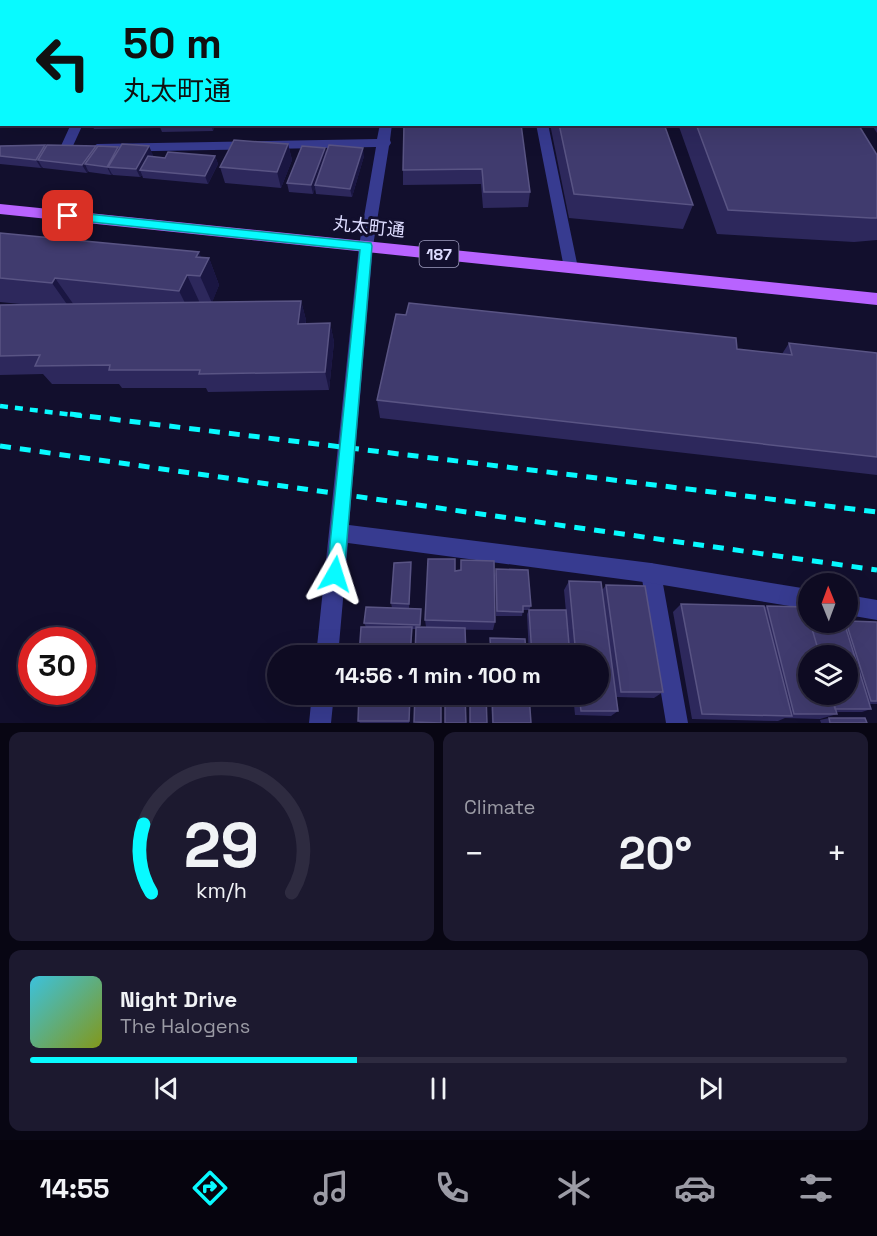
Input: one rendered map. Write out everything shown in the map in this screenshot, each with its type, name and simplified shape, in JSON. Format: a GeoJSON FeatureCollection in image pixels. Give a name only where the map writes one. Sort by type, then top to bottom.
{"type":"FeatureCollection","features":[{"type":"Feature","properties":{"kind":"main road","name":"丸太町通"},"geometry":{"type":"LineString","coordinates":[[0,209],[877,299]]}},
{"type":"Feature","properties":{"kind":"street"},"geometry":{"type":"LineString","coordinates":[[76,126],[61,148],[385,143]]}},
{"type":"Feature","properties":{"kind":"street"},"geometry":{"type":"LineString","coordinates":[[328,645],[366,246],[385,143],[386,126]]}},
{"type":"Feature","properties":{"kind":"street"},"geometry":{"type":"LineString","coordinates":[[542,126],[571,268]]}},
{"type":"Feature","properties":{"kind":"street"},"geometry":{"type":"LineString","coordinates":[[340,533],[651,573],[798,597]]}},
{"type":"Feature","properties":{"kind":"street"},"geometry":{"type":"LineString","coordinates":[[651,573],[676,723]]}},
{"type":"Feature","properties":{"kind":"street"},"geometry":{"type":"LineString","coordinates":[[858,607],[877,610]]}},
{"type":"Feature","properties":{"kind":"street"},"geometry":{"type":"LineString","coordinates":[[320,723],[322,705]]}},
{"type":"Feature","properties":{"kind":"building"},"geometry":{"type":"Polygon","coordinates":[[[404,126],[521,126],[530,192],[484,192],[482,169],[403,170],[404,126]]]}},
{"type":"Feature","properties":{"kind":"building"},"geometry":{"type":"Polygon","coordinates":[[[559,126],[665,126],[693,205],[574,194],[559,126]]]}},
{"type":"Feature","properties":{"kind":"building"},"geometry":{"type":"Polygon","coordinates":[[[697,126],[859,126],[877,155],[877,218],[728,210],[697,126]]]}},
{"type":"Feature","properties":{"kind":"building"},"geometry":{"type":"Polygon","coordinates":[[[234,140],[288,144],[277,172],[220,167],[234,140]]]}},
{"type":"Feature","properties":{"kind":"building"},"geometry":{"type":"Polygon","coordinates":[[[122,144],[149,146],[136,169],[108,167],[122,144]]]}},
{"type":"Feature","properties":{"kind":"building"},"geometry":{"type":"Polygon","coordinates":[[[45,145],[36,160],[0,156],[0,146],[45,145]]]}},
{"type":"Feature","properties":{"kind":"building"},"geometry":{"type":"Polygon","coordinates":[[[47,145],[96,146],[82,165],[38,160],[47,145]]]}},
{"type":"Feature","properties":{"kind":"building"},"geometry":{"type":"Polygon","coordinates":[[[329,145],[363,148],[350,189],[315,185],[329,145]]]}},
{"type":"Feature","properties":{"kind":"building"},"geometry":{"type":"Polygon","coordinates":[[[98,146],[118,147],[107,167],[85,164],[98,146]]]}},
{"type":"Feature","properties":{"kind":"building"},"geometry":{"type":"Polygon","coordinates":[[[302,146],[325,148],[311,185],[287,183],[302,146]]]}},
{"type":"Feature","properties":{"kind":"building"},"geometry":{"type":"Polygon","coordinates":[[[168,152],[215,156],[205,176],[140,170],[148,156],[165,158],[168,152]]]}},
{"type":"Feature","properties":{"kind":"building"},"geometry":{"type":"Polygon","coordinates":[[[0,233],[199,252],[196,257],[209,258],[200,276],[187,275],[179,291],[55,278],[52,283],[0,278],[0,233]]]}},
{"type":"Feature","properties":{"kind":"building"},"geometry":{"type":"Polygon","coordinates":[[[301,301],[298,324],[330,323],[325,372],[199,374],[200,370],[109,370],[110,365],[35,366],[40,355],[0,356],[0,305],[301,301]]]}},
{"type":"Feature","properties":{"kind":"building"},"geometry":{"type":"Polygon","coordinates":[[[409,303],[736,338],[737,349],[792,355],[789,343],[877,353],[877,457],[377,400],[396,314],[406,315],[409,303]]]}},
{"type":"Feature","properties":{"kind":"building"},"geometry":{"type":"Polygon","coordinates":[[[428,559],[455,559],[455,571],[461,570],[461,560],[494,561],[495,622],[425,620],[428,559]]]}},
{"type":"Feature","properties":{"kind":"building"},"geometry":{"type":"Polygon","coordinates":[[[411,562],[409,604],[391,603],[394,563],[411,562]]]}},
{"type":"Feature","properties":{"kind":"building"},"geometry":{"type":"Polygon","coordinates":[[[496,569],[528,570],[531,606],[523,606],[523,612],[497,611],[496,569]]]}},
{"type":"Feature","properties":{"kind":"building"},"geometry":{"type":"Polygon","coordinates":[[[569,581],[601,582],[618,711],[581,711],[580,705],[609,705],[609,645],[575,645],[569,581]]]}},
{"type":"Feature","properties":{"kind":"building"},"geometry":{"type":"Polygon","coordinates":[[[606,585],[645,586],[663,692],[621,692],[606,585]]]}},
{"type":"Feature","properties":{"kind":"building"},"geometry":{"type":"Polygon","coordinates":[[[681,604],[764,606],[792,716],[702,714],[681,604]]]}},
{"type":"Feature","properties":{"kind":"building"},"geometry":{"type":"Polygon","coordinates":[[[767,606],[798,607],[798,633],[813,633],[817,645],[798,645],[798,705],[834,705],[837,714],[794,714],[767,606]]]}},
{"type":"Feature","properties":{"kind":"building"},"geometry":{"type":"Polygon","coordinates":[[[366,607],[421,609],[420,625],[364,623],[366,607]]]}},
{"type":"Feature","properties":{"kind":"building"},"geometry":{"type":"Polygon","coordinates":[[[529,610],[566,610],[569,645],[531,645],[529,610]]]}},
{"type":"Feature","properties":{"kind":"building"},"geometry":{"type":"Polygon","coordinates":[[[858,621],[877,622],[877,701],[871,701],[858,660],[858,645],[853,645],[849,633],[858,633],[858,621]]]}},
{"type":"Feature","properties":{"kind":"building"},"geometry":{"type":"Polygon","coordinates":[[[361,627],[412,627],[411,645],[360,645],[361,627]]]}},
{"type":"Feature","properties":{"kind":"building"},"geometry":{"type":"Polygon","coordinates":[[[416,627],[465,628],[466,645],[415,645],[416,627]]]}},
{"type":"Feature","properties":{"kind":"building"},"geometry":{"type":"Polygon","coordinates":[[[813,633],[847,633],[851,645],[817,645],[813,633]]]}},
{"type":"Feature","properties":{"kind":"building"},"geometry":{"type":"Polygon","coordinates":[[[490,638],[525,639],[525,645],[490,645],[490,638]]]}},
{"type":"Feature","properties":{"kind":"building"},"geometry":{"type":"Polygon","coordinates":[[[858,667],[871,709],[835,709],[834,705],[858,705],[858,667]]]}},
{"type":"Feature","properties":{"kind":"building"},"geometry":{"type":"Polygon","coordinates":[[[359,705],[410,705],[409,721],[358,721],[359,705]]]}},
{"type":"Feature","properties":{"kind":"building"},"geometry":{"type":"Polygon","coordinates":[[[415,705],[441,705],[441,723],[414,722],[415,705]]]}},
{"type":"Feature","properties":{"kind":"building"},"geometry":{"type":"Polygon","coordinates":[[[445,705],[465,705],[466,723],[445,723],[445,705]]]}},
{"type":"Feature","properties":{"kind":"building"},"geometry":{"type":"Polygon","coordinates":[[[470,705],[486,705],[487,723],[470,723],[470,705]]]}},
{"type":"Feature","properties":{"kind":"building"},"geometry":{"type":"Polygon","coordinates":[[[492,705],[530,705],[531,723],[493,723],[492,705]]]}},
{"type":"Feature","properties":{"kind":"building"},"geometry":{"type":"Polygon","coordinates":[[[829,718],[865,718],[867,723],[830,723],[829,718]]]}},
{"type":"Feature","properties":{"kind":"railway"},"geometry":{"type":"LineString","coordinates":[[0,406],[82,416]]}},
{"type":"Feature","properties":{"kind":"railway"},"geometry":{"type":"LineString","coordinates":[[70,414],[877,512]]}},
{"type":"Feature","properties":{"kind":"railway"},"geometry":{"type":"LineString","coordinates":[[0,446],[877,570]]}},
{"type":"Feature","properties":{"kind":"route"},"geometry":{"type":"LineString","coordinates":[[68,216],[366,246],[335,574]]}}]}
